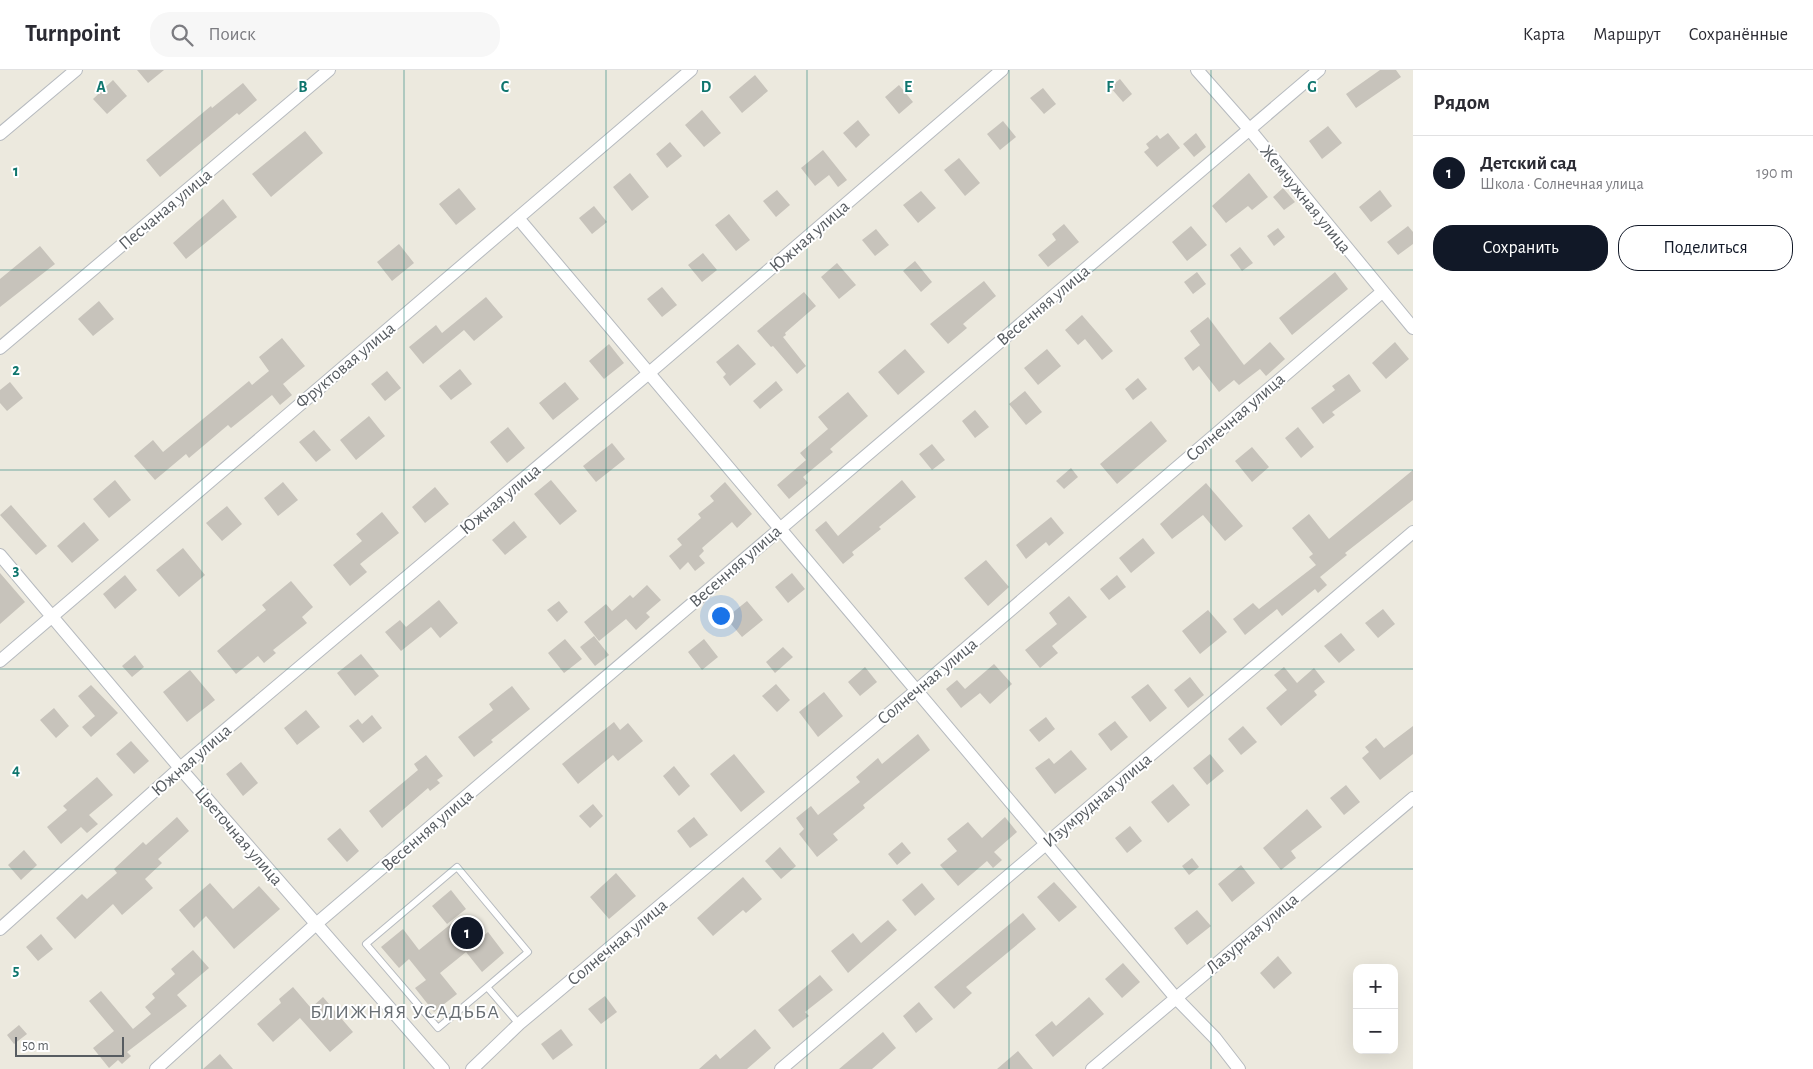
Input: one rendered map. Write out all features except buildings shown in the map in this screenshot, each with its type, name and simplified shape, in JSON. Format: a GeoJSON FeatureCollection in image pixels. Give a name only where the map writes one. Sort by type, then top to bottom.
{"type":"FeatureCollection","features":[{"type":"Feature","properties":{"kind":"street"},"geometry":{"type":"LineString","coordinates":[[0,134],[76,70]]}},
{"type":"Feature","properties":{"kind":"street","name":"Песчаная улица"},"geometry":{"type":"LineString","coordinates":[[0,348],[329,70]]}},
{"type":"Feature","properties":{"kind":"street","name":"Фруктовая улица"},"geometry":{"type":"LineString","coordinates":[[0,661],[52,614],[691,70]]}},
{"type":"Feature","properties":{"kind":"street","name":"Южная улица"},"geometry":{"type":"LineString","coordinates":[[0,929],[180,768],[648,373],[1002,70]]}},
{"type":"Feature","properties":{"kind":"street","name":"Жемчужная улица"},"geometry":{"type":"LineString","coordinates":[[1197,70],[1250,130],[1413,328]]}},
{"type":"Feature","properties":{"kind":"street","name":"Весенняя улица"},"geometry":{"type":"LineString","coordinates":[[156,1069],[316,924],[1319,70]]}},
{"type":"Feature","properties":{"kind":"street"},"geometry":{"type":"LineString","coordinates":[[518,218],[778,529],[917,690],[1175,997],[1215,1038],[1239,1069]]}},
{"type":"Feature","properties":{"kind":"street","name":"Солнечная улица"},"geometry":{"type":"LineString","coordinates":[[472,1069],[520,1024],[917,690],[1382,292]]}},
{"type":"Feature","properties":{"kind":"street","name":"Изумрудная улица"},"geometry":{"type":"LineString","coordinates":[[781,1069],[1413,532]]}},
{"type":"Feature","properties":{"kind":"street","name":"Цветочная улица"},"geometry":{"type":"LineString","coordinates":[[0,555],[52,614],[180,768],[443,1069]]}},
{"type":"Feature","properties":{"kind":"street","name":"Лазурная улица"},"geometry":{"type":"LineString","coordinates":[[1092,1069],[1413,798]]}},
{"type":"Feature","properties":{"kind":"lane"},"geometry":{"type":"LineString","coordinates":[[456,867],[528,952],[487,987],[438,1028],[366,944],[456,867]]}},
{"type":"Feature","properties":{"kind":"lane"},"geometry":{"type":"LineString","coordinates":[[487,987],[520,1024]]}},
{"type":"Feature","properties":{"kind":"place","name":"Детский сад"},"geometry":{"type":"Point","coordinates":[467,933]}},
{"type":"Feature","properties":{"kind":"district","name":"БЛИЖНЯЯ УСАДЬБА"},"geometry":{"type":"Point","coordinates":[405,1011]}}]}
